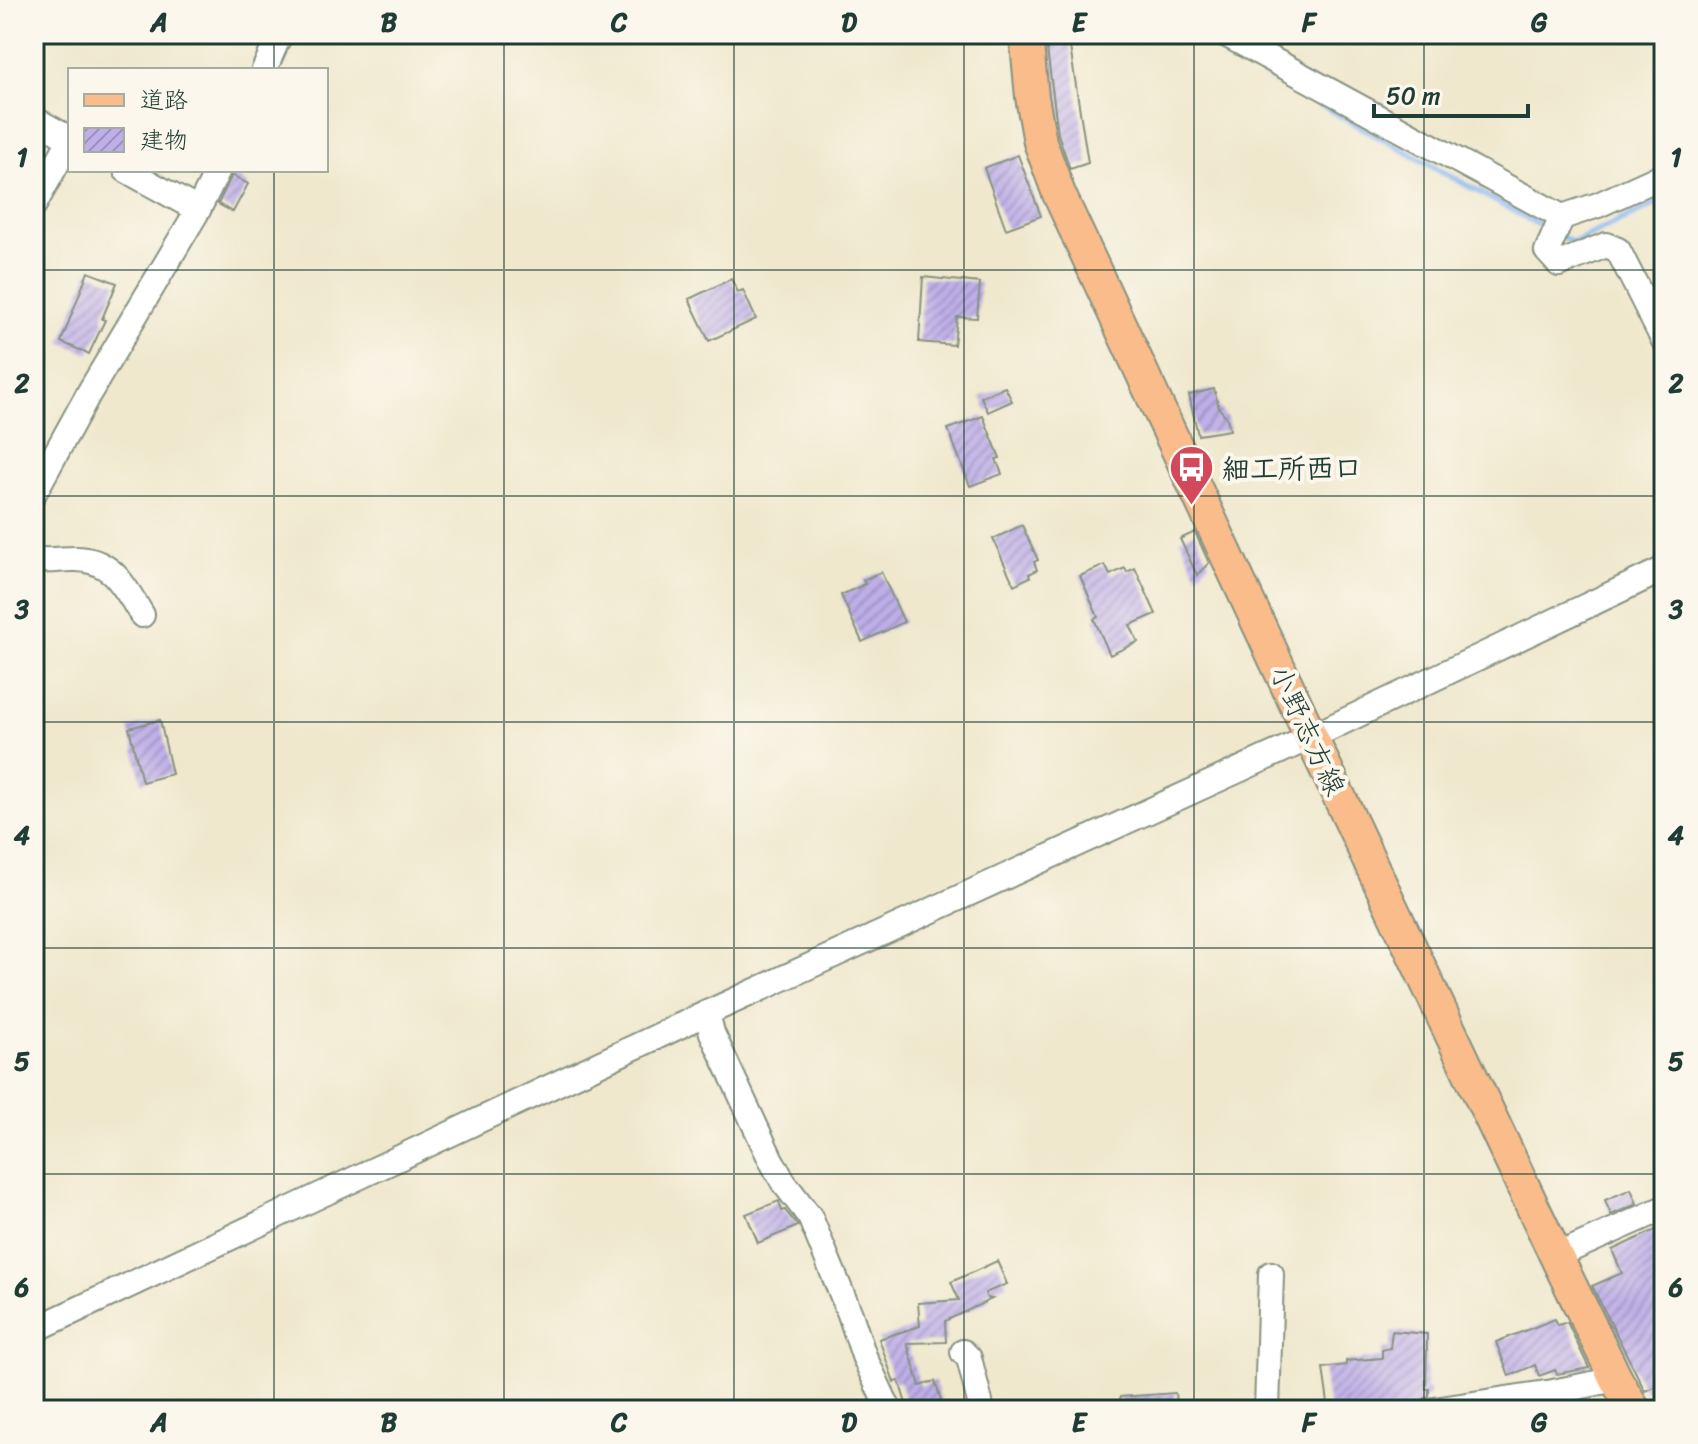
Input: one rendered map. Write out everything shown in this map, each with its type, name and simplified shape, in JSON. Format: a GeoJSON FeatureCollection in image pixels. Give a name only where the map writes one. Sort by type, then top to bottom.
{"type":"FeatureCollection","features":[{"type":"Feature","properties":{"kind":"main road","name":"小野志方線"},"geometry":{"type":"LineString","coordinates":[[1026,34],[1040,142],[1059,194],[1556,1256],[1634,1410]]}},
{"type":"Feature","properties":{"kind":"street"},"geometry":{"type":"LineString","coordinates":[[265,68],[280,34]]}},
{"type":"Feature","properties":{"kind":"street"},"geometry":{"type":"LineString","coordinates":[[1225,34],[1562,217],[1598,205],[1664,175]]}},
{"type":"Feature","properties":{"kind":"street"},"geometry":{"type":"LineString","coordinates":[[34,119],[68,138]]}},
{"type":"Feature","properties":{"kind":"street"},"geometry":{"type":"LineString","coordinates":[[34,205],[68,143]]}},
{"type":"Feature","properties":{"kind":"street"},"geometry":{"type":"LineString","coordinates":[[130,172],[198,210]]}},
{"type":"Feature","properties":{"kind":"street"},"geometry":{"type":"LineString","coordinates":[[34,493],[217,172]]}},
{"type":"Feature","properties":{"kind":"street"},"geometry":{"type":"LineString","coordinates":[[1562,217],[1547,251],[1559,264],[1606,245],[1618,250],[1664,341]]}},
{"type":"Feature","properties":{"kind":"street"},"geometry":{"type":"LineString","coordinates":[[34,559],[82,559],[107,566],[118,577],[142,615]]}},
{"type":"Feature","properties":{"kind":"street"},"geometry":{"type":"LineString","coordinates":[[34,1330],[707,1013],[1311,737],[1664,569]]}},
{"type":"Feature","properties":{"kind":"street"},"geometry":{"type":"LineString","coordinates":[[707,1013],[712,1033],[771,1160],[810,1217],[864,1356],[889,1410]]}},
{"type":"Feature","properties":{"kind":"street"},"geometry":{"type":"LineString","coordinates":[[1556,1256],[1664,1208]]}},
{"type":"Feature","properties":{"kind":"street"},"geometry":{"type":"LineString","coordinates":[[1267,1410],[1271,1274]]}},
{"type":"Feature","properties":{"kind":"street"},"geometry":{"type":"LineString","coordinates":[[963,1352],[969,1358],[982,1410]]}},
{"type":"Feature","properties":{"kind":"street"},"geometry":{"type":"LineString","coordinates":[[1436,1410],[1616,1379]]}},
{"type":"Feature","properties":{"kind":"building"},"geometry":{"type":"Polygon","coordinates":[[[1045,34],[1068,34],[1088,163],[1070,169],[1058,134],[1045,34]]]}},
{"type":"Feature","properties":{"kind":"building"},"geometry":{"type":"Polygon","coordinates":[[[1018,155],[1041,216],[1006,229],[984,168],[1018,155]]]}},
{"type":"Feature","properties":{"kind":"building"},"geometry":{"type":"Polygon","coordinates":[[[232,175],[248,184],[233,212],[218,204],[232,175]]]}},
{"type":"Feature","properties":{"kind":"building"},"geometry":{"type":"Polygon","coordinates":[[[88,272],[117,283],[102,319],[105,320],[89,354],[61,342],[88,272]]]}},
{"type":"Feature","properties":{"kind":"building"},"geometry":{"type":"Polygon","coordinates":[[[923,277],[980,283],[977,318],[957,317],[954,345],[919,342],[923,277]]]}},
{"type":"Feature","properties":{"kind":"building"},"geometry":{"type":"Polygon","coordinates":[[[731,279],[738,292],[743,290],[756,319],[709,341],[689,299],[731,279]]]}},
{"type":"Feature","properties":{"kind":"building"},"geometry":{"type":"Polygon","coordinates":[[[1005,387],[1012,401],[988,412],[981,397],[1005,387]]]}},
{"type":"Feature","properties":{"kind":"building"},"geometry":{"type":"Polygon","coordinates":[[[1214,389],[1230,430],[1198,435],[1189,395],[1214,389]]]}},
{"type":"Feature","properties":{"kind":"building"},"geometry":{"type":"Polygon","coordinates":[[[983,416],[1000,458],[996,459],[1002,474],[970,486],[948,429],[983,416]]]}},
{"type":"Feature","properties":{"kind":"building"},"geometry":{"type":"Polygon","coordinates":[[[1022,525],[1038,560],[1034,562],[1037,570],[1014,585],[993,539],[1022,525]]]}},
{"type":"Feature","properties":{"kind":"building"},"geometry":{"type":"Polygon","coordinates":[[[1195,532],[1209,563],[1197,575],[1180,539],[1195,532]]]}},
{"type":"Feature","properties":{"kind":"building"},"geometry":{"type":"Polygon","coordinates":[[[1105,565],[1110,575],[1125,568],[1127,572],[1135,568],[1156,614],[1130,625],[1138,642],[1110,655],[1080,576],[1105,565]]]}},
{"type":"Feature","properties":{"kind":"building"},"geometry":{"type":"Polygon","coordinates":[[[881,572],[904,622],[862,642],[841,595],[865,584],[863,580],[881,572]]]}},
{"type":"Feature","properties":{"kind":"building"},"geometry":{"type":"Polygon","coordinates":[[[160,720],[172,774],[142,782],[129,728],[160,720]]]}},
{"type":"Feature","properties":{"kind":"building"},"geometry":{"type":"Polygon","coordinates":[[[1631,1189],[1637,1204],[1611,1215],[1605,1200],[1631,1189]]]}},
{"type":"Feature","properties":{"kind":"building"},"geometry":{"type":"Polygon","coordinates":[[[779,1201],[782,1211],[785,1210],[798,1226],[758,1243],[746,1214],[779,1201]]]}},
{"type":"Feature","properties":{"kind":"building"},"geometry":{"type":"Polygon","coordinates":[[[1664,1226],[1664,1374],[1657,1377],[1659,1385],[1645,1391],[1592,1286],[1622,1273],[1612,1250],[1664,1226]]]}},
{"type":"Feature","properties":{"kind":"building"},"geometry":{"type":"Polygon","coordinates":[[[997,1261],[1007,1284],[985,1293],[987,1298],[992,1299],[945,1321],[946,1342],[907,1343],[920,1386],[935,1381],[944,1410],[908,1410],[899,1381],[894,1382],[879,1339],[920,1326],[918,1303],[959,1300],[951,1282],[997,1261]]]}},
{"type":"Feature","properties":{"kind":"building"},"geometry":{"type":"Polygon","coordinates":[[[1555,1319],[1558,1325],[1567,1322],[1589,1368],[1557,1374],[1555,1370],[1539,1376],[1535,1365],[1509,1376],[1496,1342],[1555,1319]]]}},
{"type":"Feature","properties":{"kind":"building"},"geometry":{"type":"Polygon","coordinates":[[[1392,1331],[1427,1334],[1426,1389],[1429,1389],[1429,1396],[1419,1409],[1329,1410],[1323,1368],[1346,1365],[1346,1361],[1382,1358],[1382,1350],[1390,1348],[1392,1331]]]}},
{"type":"Feature","properties":{"kind":"building"},"geometry":{"type":"Polygon","coordinates":[[[1175,1393],[1177,1410],[1121,1410],[1120,1397],[1175,1393]]]}},
{"type":"Feature","properties":{"kind":"waterway"},"geometry":{"type":"LineString","coordinates":[[1192,34],[1550,231]]}},
{"type":"Feature","properties":{"kind":"waterway"},"geometry":{"type":"LineString","coordinates":[[1560,236],[1573,243],[1664,200]]}},
{"type":"Feature","properties":{"kind":"place","name":"細工所西口"},"geometry":{"type":"Point","coordinates":[1191,507]}}]}
